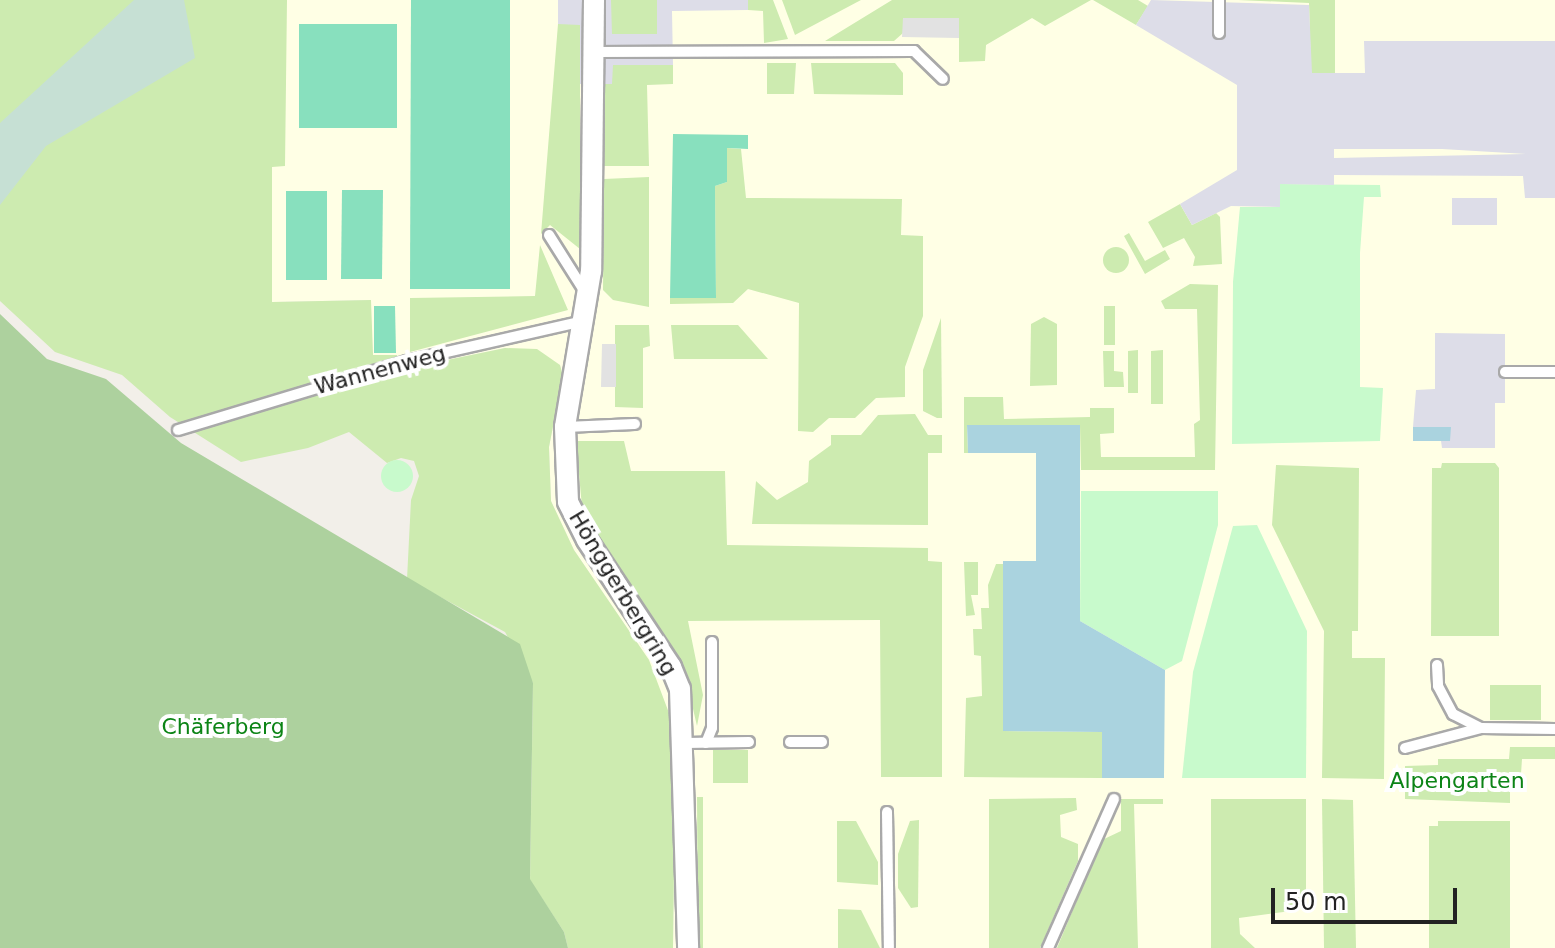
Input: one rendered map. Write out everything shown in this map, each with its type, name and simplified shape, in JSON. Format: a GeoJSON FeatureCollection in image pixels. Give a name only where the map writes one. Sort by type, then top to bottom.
{"type":"FeatureCollection","features":[{"type":"Feature","properties":{"kind":"street","name":"Hönggerbergring"},"geometry":{"type":"LineString","coordinates":[[594,0],[588,297],[565,427],[568,502],[587,540],[671,667],[685,711],[688,948]]}},
{"type":"Feature","properties":{"kind":"lane"},"geometry":{"type":"LineString","coordinates":[[1219,0],[1219,33]]}},
{"type":"Feature","properties":{"kind":"lane"},"geometry":{"type":"LineString","coordinates":[[594,52],[914,51],[943,79]]}},
{"type":"Feature","properties":{"kind":"lane"},"geometry":{"type":"LineString","coordinates":[[549,235],[588,297]]}},
{"type":"Feature","properties":{"kind":"lane","name":"Wannenweg"},"geometry":{"type":"LineString","coordinates":[[178,430],[407,361],[585,321]]}},
{"type":"Feature","properties":{"kind":"lane"},"geometry":{"type":"LineString","coordinates":[[1505,372],[1555,372]]}},
{"type":"Feature","properties":{"kind":"lane"},"geometry":{"type":"LineString","coordinates":[[565,427],[635,424]]}},
{"type":"Feature","properties":{"kind":"lane"},"geometry":{"type":"LineString","coordinates":[[706,743],[712,728],[712,642]]}},
{"type":"Feature","properties":{"kind":"lane"},"geometry":{"type":"LineString","coordinates":[[1437,665],[1445,701],[1453,714],[1481,728]]}},
{"type":"Feature","properties":{"kind":"lane"},"geometry":{"type":"LineString","coordinates":[[1405,748],[1481,728],[1555,729]]}},
{"type":"Feature","properties":{"kind":"lane"},"geometry":{"type":"LineString","coordinates":[[685,743],[749,742]]}},
{"type":"Feature","properties":{"kind":"lane"},"geometry":{"type":"LineString","coordinates":[[790,742],[822,742]]}},
{"type":"Feature","properties":{"kind":"lane"},"geometry":{"type":"LineString","coordinates":[[1048,948],[1114,799]]}},
{"type":"Feature","properties":{"kind":"lane"},"geometry":{"type":"LineString","coordinates":[[887,812],[889,948]]}},
{"type":"Feature","properties":{"kind":"shaded area"},"geometry":{"type":"Polygon","coordinates":[[[134,0],[184,0],[195,58],[46,146],[0,205],[0,123],[134,0]]]}},
{"type":"Feature","properties":{"kind":"shaded area"},"geometry":{"type":"Polygon","coordinates":[[[184,0],[1555,0],[1555,948],[673,948],[675,790],[649,660],[574,550],[551,501],[549,447],[563,376],[560,365],[505,348],[399,370],[373,355],[370,300],[272,302],[272,65],[184,0]]]}},
{"type":"Feature","properties":{"kind":"shaded area"},"geometry":{"type":"Polygon","coordinates":[[[558,0],[611,0],[612,34],[657,34],[657,0],[748,0],[748,10],[672,11],[673,65],[613,65],[612,84],[580,84],[580,25],[558,24],[558,0]]]}},
{"type":"Feature","properties":{"kind":"shaded area"},"geometry":{"type":"Polygon","coordinates":[[[1151,0],[1309,5],[1312,73],[1365,73],[1364,41],[1555,41],[1555,198],[1525,198],[1523,176],[1334,175],[1334,185],[1280,184],[1280,207],[1231,206],[1192,225],[1180,204],[1237,170],[1237,85],[1136,25],[1151,0]],[[1334,149],[1334,158],[1526,154],[1442,149],[1334,149]]]}},
{"type":"Feature","properties":{"kind":"shaded area"},"geometry":{"type":"Polygon","coordinates":[[[903,18],[959,18],[959,38],[902,37],[903,18]]]}},
{"type":"Feature","properties":{"kind":"shaded area"},"geometry":{"type":"Polygon","coordinates":[[[1452,198],[1497,198],[1497,225],[1452,225],[1452,198]]]}},
{"type":"Feature","properties":{"kind":"shaded area"},"geometry":{"type":"Polygon","coordinates":[[[1435,333],[1505,334],[1505,403],[1495,403],[1495,448],[1442,448],[1441,441],[1450,441],[1450,427],[1413,427],[1416,390],[1435,389],[1435,333]]]}},
{"type":"Feature","properties":{"kind":"shaded area"},"geometry":{"type":"Polygon","coordinates":[[[602,344],[616,344],[616,387],[601,387],[602,344]]]}},
{"type":"Feature","properties":{"kind":"green space"},"geometry":{"type":"Polygon","coordinates":[[[0,0],[287,0],[285,166],[272,167],[272,302],[371,300],[373,355],[397,355],[399,370],[505,348],[537,349],[560,365],[563,376],[549,447],[551,501],[574,550],[649,660],[669,713],[675,790],[673,948],[568,948],[564,932],[530,880],[533,683],[505,632],[407,579],[411,500],[419,476],[414,461],[401,458],[387,463],[349,432],[308,448],[241,462],[170,417],[122,375],[55,352],[0,301],[0,0]]]}},
{"type":"Feature","properties":{"kind":"green space"},"geometry":{"type":"Polygon","coordinates":[[[411,0],[510,0],[510,289],[410,289],[411,0]]]}},
{"type":"Feature","properties":{"kind":"green space"},"geometry":{"type":"Polygon","coordinates":[[[611,0],[657,0],[657,34],[611,34],[611,0]]]}},
{"type":"Feature","properties":{"kind":"green space"},"geometry":{"type":"Polygon","coordinates":[[[748,0],[773,0],[788,39],[764,43],[763,11],[748,10],[748,0]]]}},
{"type":"Feature","properties":{"kind":"green space"},"geometry":{"type":"Polygon","coordinates":[[[782,0],[861,0],[795,35],[782,0]]]}},
{"type":"Feature","properties":{"kind":"green space"},"geometry":{"type":"Polygon","coordinates":[[[892,0],[1091,0],[1045,26],[1032,18],[986,45],[985,61],[959,62],[959,18],[903,33],[894,41],[825,41],[892,0]]]}},
{"type":"Feature","properties":{"kind":"green space"},"geometry":{"type":"Polygon","coordinates":[[[1093,0],[1138,0],[1148,6],[1136,25],[1093,0]]]}},
{"type":"Feature","properties":{"kind":"green space"},"geometry":{"type":"Polygon","coordinates":[[[1238,0],[1335,0],[1335,73],[1311,73],[1309,3],[1238,0]]]}},
{"type":"Feature","properties":{"kind":"green space"},"geometry":{"type":"Polygon","coordinates":[[[299,24],[397,24],[397,128],[299,128],[299,24]]]}},
{"type":"Feature","properties":{"kind":"green space"},"geometry":{"type":"Polygon","coordinates":[[[558,24],[580,24],[580,249],[550,225],[541,234],[558,24]]]}},
{"type":"Feature","properties":{"kind":"green space"},"geometry":{"type":"Polygon","coordinates":[[[767,63],[796,63],[794,94],[767,94],[767,63]]]}},
{"type":"Feature","properties":{"kind":"green space"},"geometry":{"type":"Polygon","coordinates":[[[811,63],[895,63],[903,73],[903,95],[814,94],[811,63]]]}},
{"type":"Feature","properties":{"kind":"green space"},"geometry":{"type":"Polygon","coordinates":[[[612,65],[673,65],[673,84],[647,85],[649,166],[603,166],[603,84],[612,84],[612,65]]]}},
{"type":"Feature","properties":{"kind":"green space"},"geometry":{"type":"Polygon","coordinates":[[[673,134],[748,135],[748,149],[727,148],[727,182],[715,186],[716,298],[670,298],[673,134]]]}},
{"type":"Feature","properties":{"kind":"green space"},"geometry":{"type":"Polygon","coordinates":[[[727,148],[741,149],[746,198],[902,199],[901,235],[923,236],[923,316],[905,367],[905,397],[876,398],[855,418],[829,418],[813,432],[798,431],[799,303],[748,289],[733,303],[670,304],[670,298],[716,298],[715,186],[727,182],[727,148]]]}},
{"type":"Feature","properties":{"kind":"green space"},"geometry":{"type":"Polygon","coordinates":[[[649,177],[649,307],[613,300],[603,290],[604,179],[649,177]]]}},
{"type":"Feature","properties":{"kind":"green space"},"geometry":{"type":"Polygon","coordinates":[[[1280,184],[1380,185],[1381,197],[1364,197],[1360,253],[1360,387],[1383,388],[1380,441],[1232,444],[1233,282],[1240,207],[1280,207],[1280,184]]]}},
{"type":"Feature","properties":{"kind":"green space"},"geometry":{"type":"Polygon","coordinates":[[[342,190],[383,190],[382,279],[341,279],[342,190]]]}},
{"type":"Feature","properties":{"kind":"green space"},"geometry":{"type":"Polygon","coordinates":[[[286,191],[327,191],[327,280],[286,280],[286,191]]]}},
{"type":"Feature","properties":{"kind":"green space"},"geometry":{"type":"Polygon","coordinates":[[[1180,204],[1192,225],[1216,213],[1220,217],[1222,264],[1193,266],[1195,257],[1184,238],[1163,248],[1148,222],[1180,204]]]}},
{"type":"Feature","properties":{"kind":"green space"},"geometry":{"type":"Polygon","coordinates":[[[1129,233],[1145,261],[1165,250],[1170,259],[1145,274],[1124,236],[1129,233]]]}},
{"type":"Feature","properties":{"kind":"green space"},"geometry":{"type":"Polygon","coordinates":[[[540,245],[568,310],[410,352],[410,298],[535,296],[540,245]]]}},
{"type":"Feature","properties":{"kind":"green space"},"geometry":{"type":"Polygon","coordinates":[[[1116,247],[1125,251],[1129,260],[1125,269],[1116,273],[1107,269],[1103,260],[1107,251],[1116,247]]]}},
{"type":"Feature","properties":{"kind":"green space"},"geometry":{"type":"Polygon","coordinates":[[[1190,284],[1218,285],[1215,470],[1081,470],[1080,426],[967,426],[968,453],[964,453],[964,397],[1003,397],[1004,419],[1090,417],[1090,408],[1114,408],[1114,433],[1100,434],[1101,457],[1195,457],[1194,424],[1200,420],[1197,309],[1165,309],[1161,301],[1190,284]]]}},
{"type":"Feature","properties":{"kind":"green space"},"geometry":{"type":"Polygon","coordinates":[[[374,306],[395,306],[396,353],[374,353],[374,306]]]}},
{"type":"Feature","properties":{"kind":"green space"},"geometry":{"type":"Polygon","coordinates":[[[1104,306],[1115,306],[1115,345],[1104,345],[1104,306]]]}},
{"type":"Feature","properties":{"kind":"green space","name":"Chäferberg"},"geometry":{"type":"Polygon","coordinates":[[[0,314],[47,359],[106,379],[181,443],[520,644],[533,683],[530,879],[564,932],[568,948],[0,948],[0,314]]]}},
{"type":"Feature","properties":{"kind":"green space"},"geometry":{"type":"Polygon","coordinates":[[[1044,317],[1057,324],[1057,385],[1030,386],[1031,324],[1044,317]]]}},
{"type":"Feature","properties":{"kind":"green space"},"geometry":{"type":"Polygon","coordinates":[[[941,318],[942,418],[937,418],[923,411],[923,370],[941,318]]]}},
{"type":"Feature","properties":{"kind":"green space"},"geometry":{"type":"Polygon","coordinates":[[[615,325],[649,325],[650,346],[643,348],[643,408],[615,407],[615,325]]]}},
{"type":"Feature","properties":{"kind":"green space"},"geometry":{"type":"Polygon","coordinates":[[[671,325],[738,325],[768,359],[674,359],[671,325]]]}},
{"type":"Feature","properties":{"kind":"green space"},"geometry":{"type":"Polygon","coordinates":[[[1138,350],[1138,393],[1128,393],[1128,351],[1138,350]]]}},
{"type":"Feature","properties":{"kind":"green space"},"geometry":{"type":"Polygon","coordinates":[[[1163,350],[1163,404],[1151,404],[1151,351],[1163,350]]]}},
{"type":"Feature","properties":{"kind":"green space"},"geometry":{"type":"Polygon","coordinates":[[[1103,351],[1114,351],[1114,371],[1123,372],[1124,387],[1104,387],[1103,351]]]}},
{"type":"Feature","properties":{"kind":"green space"},"geometry":{"type":"Polygon","coordinates":[[[915,414],[928,435],[942,435],[942,453],[928,453],[928,525],[752,524],[756,481],[777,500],[808,482],[809,461],[831,445],[831,435],[861,435],[878,415],[915,414]]]}},
{"type":"Feature","properties":{"kind":"green space"},"geometry":{"type":"Polygon","coordinates":[[[576,441],[624,441],[631,471],[725,471],[727,545],[928,548],[928,561],[942,562],[942,777],[881,777],[880,620],[688,621],[703,695],[697,726],[683,666],[603,547],[582,507],[576,441]]]}},
{"type":"Feature","properties":{"kind":"green space"},"geometry":{"type":"Polygon","coordinates":[[[397,460],[408,465],[413,476],[408,487],[397,492],[386,487],[381,476],[386,465],[397,460]]]}},
{"type":"Feature","properties":{"kind":"green space"},"geometry":{"type":"Polygon","coordinates":[[[1442,463],[1495,463],[1499,468],[1499,636],[1431,636],[1432,468],[1441,468],[1442,463]]]}},
{"type":"Feature","properties":{"kind":"green space"},"geometry":{"type":"Polygon","coordinates":[[[1276,465],[1359,468],[1358,631],[1352,631],[1352,658],[1385,658],[1384,779],[1322,778],[1324,631],[1272,525],[1276,465]]]}},
{"type":"Feature","properties":{"kind":"green space"},"geometry":{"type":"Polygon","coordinates":[[[1081,491],[1218,491],[1218,525],[1182,661],[1165,670],[1080,621],[1081,491]]]}},
{"type":"Feature","properties":{"kind":"green space"},"geometry":{"type":"Polygon","coordinates":[[[1257,525],[1307,631],[1306,778],[1182,778],[1193,672],[1233,526],[1257,525]]]}},
{"type":"Feature","properties":{"kind":"green space"},"geometry":{"type":"Polygon","coordinates":[[[964,562],[978,562],[978,595],[971,595],[975,615],[966,616],[964,562]]]}},
{"type":"Feature","properties":{"kind":"green space"},"geometry":{"type":"Polygon","coordinates":[[[996,564],[1003,564],[1003,731],[1102,732],[1102,778],[964,777],[966,698],[982,696],[981,656],[974,655],[973,629],[982,629],[981,608],[989,608],[988,585],[996,564]]]}},
{"type":"Feature","properties":{"kind":"green space"},"geometry":{"type":"Polygon","coordinates":[[[1490,685],[1541,685],[1541,720],[1490,720],[1490,685]]]}},
{"type":"Feature","properties":{"kind":"green space","name":"Alpengarten"},"geometry":{"type":"Polygon","coordinates":[[[1510,747],[1555,747],[1555,759],[1522,759],[1521,774],[1510,774],[1510,803],[1405,799],[1405,766],[1438,765],[1438,759],[1509,759],[1510,747]]]}},
{"type":"Feature","properties":{"kind":"green space"},"geometry":{"type":"Polygon","coordinates":[[[713,750],[748,750],[748,783],[713,783],[713,750]]]}},
{"type":"Feature","properties":{"kind":"green space"},"geometry":{"type":"Polygon","coordinates":[[[697,797],[703,797],[703,948],[698,948],[697,797]]]}},
{"type":"Feature","properties":{"kind":"green space"},"geometry":{"type":"Polygon","coordinates":[[[1076,798],[1077,810],[1060,815],[1061,837],[1078,844],[1078,861],[1040,948],[989,948],[989,799],[1076,798]]]}},
{"type":"Feature","properties":{"kind":"green space"},"geometry":{"type":"Polygon","coordinates":[[[1121,799],[1163,799],[1163,804],[1134,804],[1138,948],[1057,948],[1102,840],[1121,831],[1121,799]]]}},
{"type":"Feature","properties":{"kind":"green space"},"geometry":{"type":"Polygon","coordinates":[[[1211,799],[1306,799],[1306,896],[1291,911],[1239,918],[1240,934],[1255,948],[1211,948],[1211,799]]]}},
{"type":"Feature","properties":{"kind":"green space"},"geometry":{"type":"Polygon","coordinates":[[[1322,799],[1353,800],[1356,948],[1324,948],[1322,799]]]}},
{"type":"Feature","properties":{"kind":"green space"},"geometry":{"type":"Polygon","coordinates":[[[919,820],[918,907],[911,908],[898,888],[898,854],[910,821],[919,820]]]}},
{"type":"Feature","properties":{"kind":"green space"},"geometry":{"type":"Polygon","coordinates":[[[837,821],[856,821],[878,862],[878,885],[837,882],[837,821]]]}},
{"type":"Feature","properties":{"kind":"green space"},"geometry":{"type":"Polygon","coordinates":[[[1438,821],[1510,821],[1510,948],[1429,948],[1429,826],[1438,826],[1438,821]]]}},
{"type":"Feature","properties":{"kind":"green space"},"geometry":{"type":"Polygon","coordinates":[[[838,909],[861,910],[880,948],[838,948],[838,909]]]}},
{"type":"Feature","properties":{"kind":"water"},"geometry":{"type":"Polygon","coordinates":[[[967,425],[1080,425],[1080,621],[1165,670],[1164,778],[1102,778],[1102,732],[1003,731],[1003,561],[1036,561],[1036,453],[968,453],[967,425]]]}},
{"type":"Feature","properties":{"kind":"water"},"geometry":{"type":"Polygon","coordinates":[[[1413,427],[1451,427],[1450,441],[1413,441],[1413,427]]]}}]}
